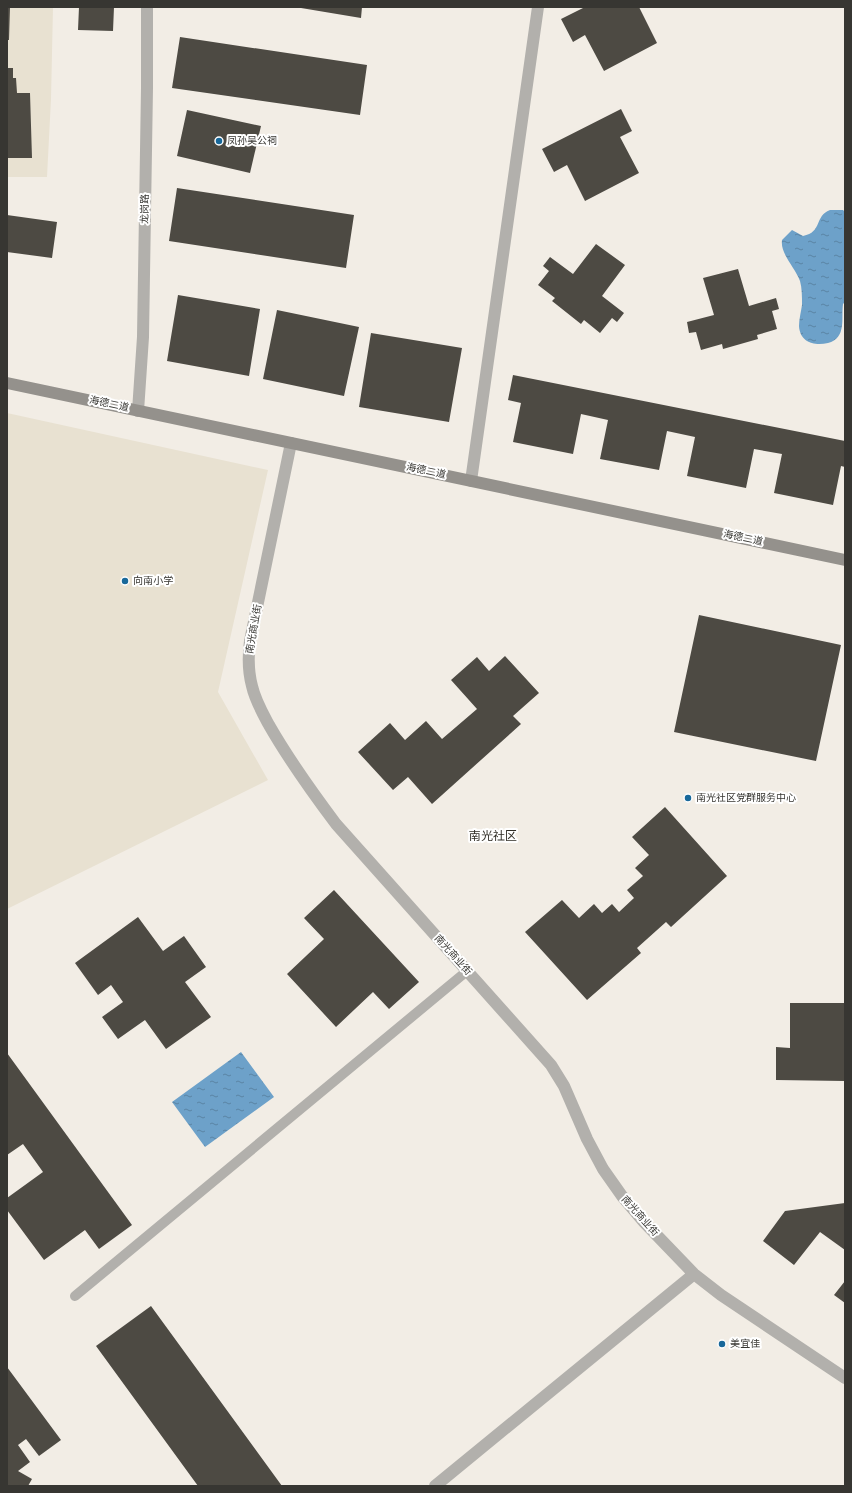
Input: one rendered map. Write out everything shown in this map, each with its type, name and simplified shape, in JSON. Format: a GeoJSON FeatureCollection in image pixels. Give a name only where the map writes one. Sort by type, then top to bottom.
{"type":"FeatureCollection","features":[{"type":"Feature","properties":{"kind":"street","name":"龙岗路"},"geometry":{"type":"LineString","coordinates":[[138,410],[143,338],[147,7]]}},
{"type":"Feature","properties":{"kind":"street"},"geometry":{"type":"LineString","coordinates":[[471,481],[538,7]]}},
{"type":"Feature","properties":{"kind":"street","name":"海德二道"},"geometry":{"type":"LineString","coordinates":[[7,383],[845,560]]}},
{"type":"Feature","properties":{"kind":"street","name":"南光商业街"},"geometry":{"type":"LineString","coordinates":[[291,443],[250,640],[248,656],[249,672],[256,702],[280,744],[336,824],[551,1065],[564,1086],[587,1139],[600,1163],[622,1196],[644,1222],[694,1274],[721,1295],[845,1378]]}},
{"type":"Feature","properties":{"kind":"street"},"geometry":{"type":"LineString","coordinates":[[434,1486],[694,1274]]}},
{"type":"Feature","properties":{"kind":"lane"},"geometry":{"type":"LineString","coordinates":[[75,1296],[467,971]]}},
{"type":"Feature","properties":{"kind":"shaded area"},"geometry":{"type":"Polygon","coordinates":[[[7,7],[53,7],[51,99],[47,177],[7,177],[7,7]]]}},
{"type":"Feature","properties":{"kind":"shaded area","name":"向南小学"},"geometry":{"type":"Polygon","coordinates":[[[7,413],[268,470],[218,692],[268,780],[7,909],[7,413]]]}},
{"type":"Feature","properties":{"kind":"water"},"geometry":{"type":"Polygon","coordinates":[[[830,210],[843,210],[845,212],[845,302],[843,304],[841,332],[838,337],[828,343],[818,344],[805,340],[800,332],[799,323],[802,305],[801,284],[798,276],[785,255],[782,240],[792,230],[803,236],[809,234],[816,228],[822,216],[830,210]]]}},
{"type":"Feature","properties":{"kind":"water"},"geometry":{"type":"Polygon","coordinates":[[[241,1052],[274,1097],[205,1147],[172,1102],[241,1052]]]}},
{"type":"Feature","properties":{"kind":"building"},"geometry":{"type":"Polygon","coordinates":[[[7,7],[10,7],[9,40],[7,40],[7,7]]]}},
{"type":"Feature","properties":{"kind":"building"},"geometry":{"type":"Polygon","coordinates":[[[79,7],[114,7],[113,31],[78,30],[79,7]]]}},
{"type":"Feature","properties":{"kind":"building"},"geometry":{"type":"Polygon","coordinates":[[[295,7],[362,7],[361,18],[295,7]]]}},
{"type":"Feature","properties":{"kind":"building"},"geometry":{"type":"Polygon","coordinates":[[[585,7],[639,7],[657,43],[604,71],[585,35],[573,42],[561,19],[585,7]]]}},
{"type":"Feature","properties":{"kind":"building"},"geometry":{"type":"Polygon","coordinates":[[[180,37],[367,65],[360,115],[172,88],[180,37]]]}},
{"type":"Feature","properties":{"kind":"building"},"geometry":{"type":"Polygon","coordinates":[[[7,68],[13,68],[13,78],[16,78],[17,93],[30,93],[32,158],[7,158],[7,68]]]}},
{"type":"Feature","properties":{"kind":"building"},"geometry":{"type":"Polygon","coordinates":[[[621,109],[632,131],[620,137],[639,173],[585,201],[567,165],[554,172],[542,149],[621,109]]]}},
{"type":"Feature","properties":{"kind":"building","name":"凤孙吴公祠"},"geometry":{"type":"Polygon","coordinates":[[[187,110],[261,126],[250,173],[177,156],[187,110]]]}},
{"type":"Feature","properties":{"kind":"building"},"geometry":{"type":"Polygon","coordinates":[[[177,188],[354,215],[346,268],[169,241],[177,188]]]}},
{"type":"Feature","properties":{"kind":"building"},"geometry":{"type":"Polygon","coordinates":[[[7,215],[57,222],[52,258],[7,252],[7,215]]]}},
{"type":"Feature","properties":{"kind":"building"},"geometry":{"type":"Polygon","coordinates":[[[596,244],[625,265],[602,296],[624,313],[617,322],[612,318],[600,333],[584,320],[581,324],[552,301],[555,298],[538,285],[549,271],[543,266],[550,257],[573,274],[596,244]]]}},
{"type":"Feature","properties":{"kind":"building"},"geometry":{"type":"Polygon","coordinates":[[[738,269],[749,306],[776,298],[779,309],[772,311],[777,329],[757,335],[758,339],[723,349],[722,344],[701,350],[696,332],[689,333],[687,322],[714,315],[703,278],[738,269]]]}},
{"type":"Feature","properties":{"kind":"building"},"geometry":{"type":"Polygon","coordinates":[[[178,295],[260,309],[249,376],[167,361],[178,295]]]}},
{"type":"Feature","properties":{"kind":"building"},"geometry":{"type":"Polygon","coordinates":[[[277,310],[359,327],[344,396],[263,379],[277,310]]]}},
{"type":"Feature","properties":{"kind":"building"},"geometry":{"type":"Polygon","coordinates":[[[371,333],[462,348],[449,422],[359,407],[371,333]]]}},
{"type":"Feature","properties":{"kind":"building"},"geometry":{"type":"Polygon","coordinates":[[[513,375],[845,441],[845,467],[841,466],[833,505],[774,493],[782,454],[754,449],[746,488],[687,476],[695,437],[667,431],[659,470],[600,459],[608,420],[581,414],[573,454],[513,442],[521,403],[508,400],[513,375]]]}},
{"type":"Feature","properties":{"kind":"building"},"geometry":{"type":"Polygon","coordinates":[[[699,615],[841,645],[816,761],[674,732],[699,615]]]}},
{"type":"Feature","properties":{"kind":"building"},"geometry":{"type":"Polygon","coordinates":[[[505,656],[539,693],[513,716],[521,724],[432,804],[408,777],[393,790],[358,752],[390,723],[405,740],[426,721],[442,739],[477,709],[451,680],[477,657],[489,671],[505,656]]]}},
{"type":"Feature","properties":{"kind":"building"},"geometry":{"type":"Polygon","coordinates":[[[665,807],[727,876],[671,927],[666,922],[637,948],[641,953],[587,1000],[525,932],[562,900],[579,918],[594,904],[602,913],[612,904],[619,912],[634,898],[627,890],[643,876],[635,868],[649,855],[632,837],[665,807]]]}},
{"type":"Feature","properties":{"kind":"building"},"geometry":{"type":"Polygon","coordinates":[[[334,890],[419,982],[389,1009],[373,992],[336,1027],[287,974],[324,939],[304,918],[334,890]]]}},
{"type":"Feature","properties":{"kind":"building"},"geometry":{"type":"Polygon","coordinates":[[[138,917],[163,951],[184,936],[206,967],[185,982],[211,1017],[166,1049],[145,1020],[118,1039],[102,1017],[123,1002],[111,985],[98,995],[75,963],[138,917]]]}},
{"type":"Feature","properties":{"kind":"building"},"geometry":{"type":"Polygon","coordinates":[[[790,1003],[845,1003],[845,1081],[776,1080],[776,1047],[790,1048],[790,1003]]]}},
{"type":"Feature","properties":{"kind":"building"},"geometry":{"type":"Polygon","coordinates":[[[7,1053],[132,1225],[99,1249],[85,1230],[44,1260],[7,1210],[7,1198],[43,1172],[23,1144],[7,1155],[7,1053]]]}},
{"type":"Feature","properties":{"kind":"building"},"geometry":{"type":"Polygon","coordinates":[[[845,1203],[845,1250],[820,1232],[794,1265],[763,1241],[785,1211],[845,1203]]]}},
{"type":"Feature","properties":{"kind":"building"},"geometry":{"type":"Polygon","coordinates":[[[845,1281],[845,1303],[834,1295],[845,1281]]]}},
{"type":"Feature","properties":{"kind":"building"},"geometry":{"type":"Polygon","coordinates":[[[151,1306],[282,1486],[198,1486],[96,1346],[151,1306]]]}},
{"type":"Feature","properties":{"kind":"building"},"geometry":{"type":"Polygon","coordinates":[[[7,1367],[61,1440],[39,1456],[26,1439],[18,1445],[30,1462],[18,1471],[32,1479],[28,1486],[7,1486],[7,1367]]]}},
{"type":"Feature","properties":{"kind":"place","name":"凤孙吴公祠"},"geometry":{"type":"Point","coordinates":[219,141]}},
{"type":"Feature","properties":{"kind":"place","name":"向南小学"},"geometry":{"type":"Point","coordinates":[125,581]}},
{"type":"Feature","properties":{"kind":"place","name":"南光社区党群服务中心"},"geometry":{"type":"Point","coordinates":[688,798]}},
{"type":"Feature","properties":{"kind":"place","name":"美宜佳"},"geometry":{"type":"Point","coordinates":[722,1344]}},
{"type":"Feature","properties":{"kind":"district","name":"南光社区"},"geometry":{"type":"Point","coordinates":[493,836]}}]}
